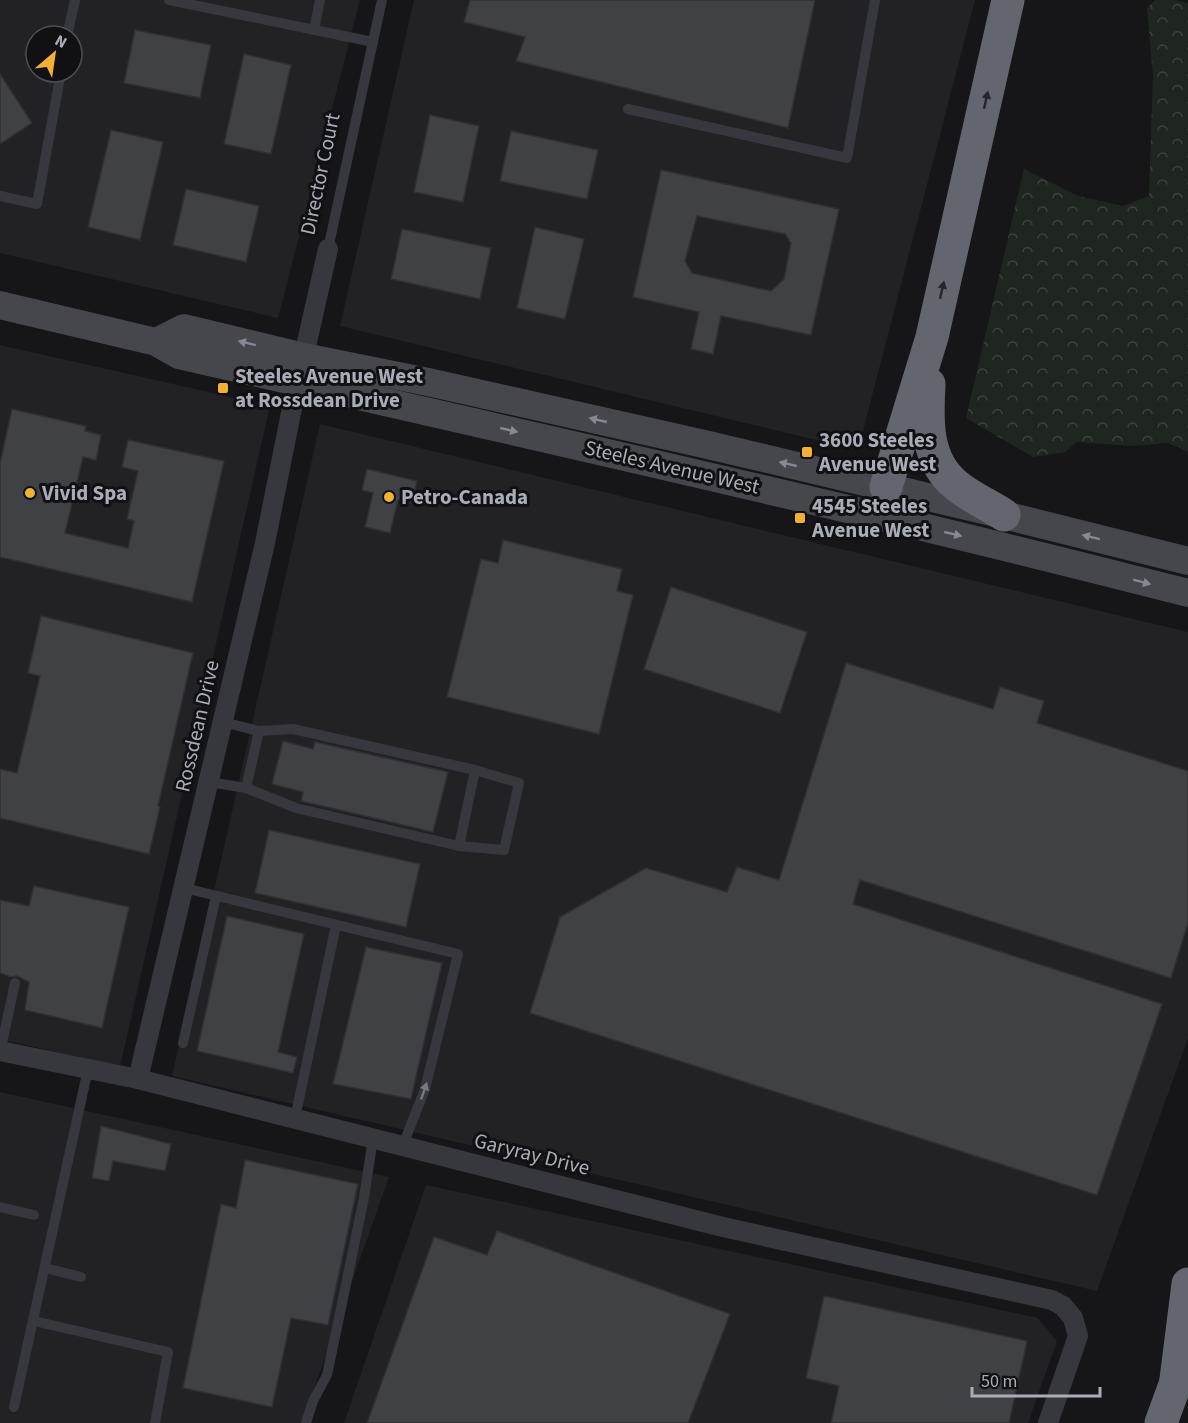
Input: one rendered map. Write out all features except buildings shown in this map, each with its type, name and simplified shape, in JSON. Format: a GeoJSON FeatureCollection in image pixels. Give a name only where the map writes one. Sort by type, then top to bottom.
{"type":"FeatureCollection","features":[{"type":"Feature","properties":{"kind":"highway"},"geometry":{"type":"LineString","coordinates":[[881,501],[932,337],[1008,0]]}},
{"type":"Feature","properties":{"kind":"highway"},"geometry":{"type":"LineString","coordinates":[[932,337],[928,414],[929,433],[936,459],[940,468],[956,486],[1004,514]]}},
{"type":"Feature","properties":{"kind":"highway"},"geometry":{"type":"LineString","coordinates":[[1161,1423],[1182,1366],[1188,1284]]}},
{"type":"Feature","properties":{"kind":"main road","name":"Steeles Avenue West"},"geometry":{"type":"LineString","coordinates":[[0,305],[156,342],[179,355],[301,370],[540,407],[881,501],[1188,593]]}},
{"type":"Feature","properties":{"kind":"main road","name":"Steeles Avenue West"},"geometry":{"type":"LineString","coordinates":[[881,501],[1004,514],[1188,561]]}},
{"type":"Feature","properties":{"kind":"street","name":"Director Court"},"geometry":{"type":"LineString","coordinates":[[301,370],[328,249]]}},
{"type":"Feature","properties":{"kind":"street","name":"Rossdean Drive"},"geometry":{"type":"LineString","coordinates":[[138,1079],[265,543],[301,370]]}},
{"type":"Feature","properties":{"kind":"street","name":"Garyray Drive"},"geometry":{"type":"LineString","coordinates":[[0,1052],[138,1079],[723,1227],[1052,1300],[1063,1306],[1073,1318],[1078,1336],[1048,1423]]}},
{"type":"Feature","properties":{"kind":"lane"},"geometry":{"type":"LineString","coordinates":[[70,24],[75,0]]}},
{"type":"Feature","properties":{"kind":"lane"},"geometry":{"type":"LineString","coordinates":[[170,0],[373,42]]}},
{"type":"Feature","properties":{"kind":"lane"},"geometry":{"type":"LineString","coordinates":[[314,30],[320,0]]}},
{"type":"Feature","properties":{"kind":"lane","name":"Director Court"},"geometry":{"type":"LineString","coordinates":[[328,249],[382,0]]}},
{"type":"Feature","properties":{"kind":"lane"},"geometry":{"type":"LineString","coordinates":[[628,109],[847,158],[875,0]]}},
{"type":"Feature","properties":{"kind":"lane"},"geometry":{"type":"LineString","coordinates":[[0,196],[36,204],[59,84]]}},
{"type":"Feature","properties":{"kind":"lane"},"geometry":{"type":"LineString","coordinates":[[209,782],[246,788],[296,808],[459,846],[504,850],[519,783],[475,770],[293,729],[260,732],[223,722]]}},
{"type":"Feature","properties":{"kind":"lane"},"geometry":{"type":"LineString","coordinates":[[246,788],[260,732]]}},
{"type":"Feature","properties":{"kind":"lane"},"geometry":{"type":"LineString","coordinates":[[459,846],[475,770]]}},
{"type":"Feature","properties":{"kind":"lane"},"geometry":{"type":"LineString","coordinates":[[184,888],[459,954],[426,1089],[403,1145]]}},
{"type":"Feature","properties":{"kind":"lane"},"geometry":{"type":"LineString","coordinates":[[183,1043],[216,896]]}},
{"type":"Feature","properties":{"kind":"lane"},"geometry":{"type":"LineString","coordinates":[[295,1118],[336,925]]}},
{"type":"Feature","properties":{"kind":"lane"},"geometry":{"type":"LineString","coordinates":[[0,1052],[15,983]]}},
{"type":"Feature","properties":{"kind":"lane"},"geometry":{"type":"LineString","coordinates":[[14,1407],[88,1069]]}},
{"type":"Feature","properties":{"kind":"lane"},"geometry":{"type":"LineString","coordinates":[[306,1423],[313,1401],[327,1375],[364,1198],[373,1138]]}},
{"type":"Feature","properties":{"kind":"lane"},"geometry":{"type":"LineString","coordinates":[[0,1208],[34,1215]]}},
{"type":"Feature","properties":{"kind":"lane"},"geometry":{"type":"LineString","coordinates":[[45,1268],[81,1277]]}},
{"type":"Feature","properties":{"kind":"lane"},"geometry":{"type":"LineString","coordinates":[[34,1321],[168,1352],[155,1423]]}},
{"type":"Feature","properties":{"kind":"shaded area"},"geometry":{"type":"Polygon","coordinates":[[[0,0],[360,0],[278,318],[0,253],[0,0]]]}},
{"type":"Feature","properties":{"kind":"shaded area"},"geometry":{"type":"Polygon","coordinates":[[[414,0],[975,0],[858,450],[340,326],[414,0]]]}},
{"type":"Feature","properties":{"kind":"shaded area"},"geometry":{"type":"Polygon","coordinates":[[[0,345],[270,406],[120,1067],[0,1039],[0,345]]]}},
{"type":"Feature","properties":{"kind":"shaded area"},"geometry":{"type":"Polygon","coordinates":[[[320,424],[1188,632],[1188,1038],[1097,1291],[172,1076],[320,424]]]}},
{"type":"Feature","properties":{"kind":"shaded area"},"geometry":{"type":"Polygon","coordinates":[[[0,1092],[389,1177],[302,1423],[0,1423],[0,1092]]]}},
{"type":"Feature","properties":{"kind":"shaded area"},"geometry":{"type":"Polygon","coordinates":[[[426,1185],[1038,1318],[1057,1341],[1028,1423],[344,1423],[426,1185]]]}},
{"type":"Feature","properties":{"kind":"green space"},"geometry":{"type":"Polygon","coordinates":[[[1155,0],[1175,0],[1188,3],[1188,452],[1168,443],[1132,446],[1077,442],[1065,452],[1033,457],[966,418],[1024,169],[1078,196],[1123,206],[1149,196],[1153,75],[1147,8],[1155,0]]]}},
{"type":"Feature","properties":{"kind":"place","name":"Steeles Avenue West at Rossdean Drive"},"geometry":{"type":"Point","coordinates":[223,388]}},
{"type":"Feature","properties":{"kind":"place","name":"3600 Steeles Avenue West"},"geometry":{"type":"Point","coordinates":[807,452]}},
{"type":"Feature","properties":{"kind":"place","name":"Vivid Spa"},"geometry":{"type":"Point","coordinates":[30,493]}},
{"type":"Feature","properties":{"kind":"place","name":"Petro-Canada"},"geometry":{"type":"Point","coordinates":[389,497]}},
{"type":"Feature","properties":{"kind":"place","name":"4545 Steeles Avenue West"},"geometry":{"type":"Point","coordinates":[800,518]}}]}
